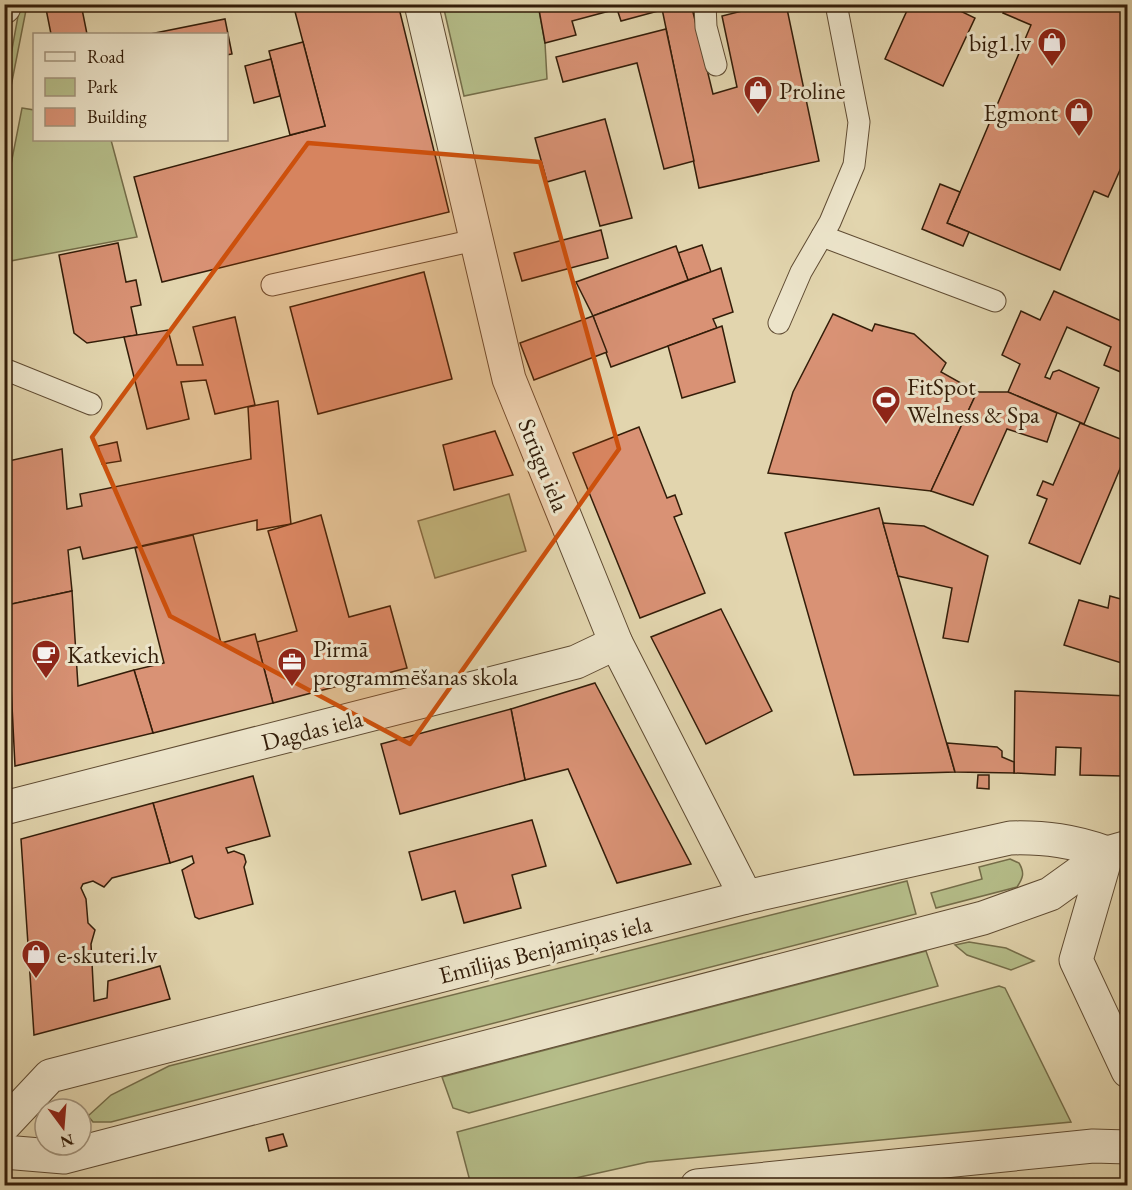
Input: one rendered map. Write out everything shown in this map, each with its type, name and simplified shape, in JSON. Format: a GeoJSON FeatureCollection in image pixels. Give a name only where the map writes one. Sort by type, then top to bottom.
{"type":"FeatureCollection","features":[{"type":"Feature","properties":{"kind":"street","name":"Strūgu iela"},"geometry":{"type":"LineString","coordinates":[[421,4],[509,379],[616,643],[746,897]]}},
{"type":"Feature","properties":{"kind":"street","name":"Dagdas iela"},"geometry":{"type":"LineString","coordinates":[[4,808],[576,662],[616,643]]}},
{"type":"Feature","properties":{"kind":"street","name":"Emīlijas Benjamiņas iela"},"geometry":{"type":"LineString","coordinates":[[4,1125],[50,1076],[746,897],[1010,838],[1042,837],[1076,842],[1121,843]]}},
{"type":"Feature","properties":{"kind":"street"},"geometry":{"type":"LineString","coordinates":[[1121,843],[1076,960],[1128,1071]]}},
{"type":"Feature","properties":{"kind":"street"},"geometry":{"type":"LineString","coordinates":[[4,1152],[64,1157],[984,918],[1050,894],[1121,843]]}},
{"type":"Feature","properties":{"kind":"street"},"geometry":{"type":"LineString","coordinates":[[697,1185],[787,1181],[1093,1146],[1128,1147]]}},
{"type":"Feature","properties":{"kind":"lane"},"geometry":{"type":"LineString","coordinates":[[705,4],[706,27],[717,65]]}},
{"type":"Feature","properties":{"kind":"lane"},"geometry":{"type":"LineString","coordinates":[[779,323],[801,272],[822,236],[854,165],[859,122],[836,4]]}},
{"type":"Feature","properties":{"kind":"lane"},"geometry":{"type":"LineString","coordinates":[[822,236],[995,301]]}},
{"type":"Feature","properties":{"kind":"lane"},"geometry":{"type":"LineString","coordinates":[[272,285],[475,240]]}},
{"type":"Feature","properties":{"kind":"lane"},"geometry":{"type":"LineString","coordinates":[[4,369],[92,404]]}},
{"type":"Feature","properties":{"kind":"highlighted area"},"geometry":{"type":"Polygon","coordinates":[[[308,143],[540,162],[619,449],[410,744],[170,616],[92,437],[308,143]]]}},
{"type":"Feature","properties":{"kind":"green space"},"geometry":{"type":"Polygon","coordinates":[[[20,5],[27,5],[5,117],[5,88],[20,5]]]}},
{"type":"Feature","properties":{"kind":"green space"},"geometry":{"type":"Polygon","coordinates":[[[443,5],[538,5],[545,43],[547,79],[464,96],[443,5]]]}},
{"type":"Feature","properties":{"kind":"green space"},"geometry":{"type":"Polygon","coordinates":[[[22,108],[33,110],[33,141],[111,141],[137,237],[5,262],[5,195],[22,108]]]}},
{"type":"Feature","properties":{"kind":"green space"},"geometry":{"type":"Polygon","coordinates":[[[509,494],[526,551],[435,578],[418,521],[509,494]]]}},
{"type":"Feature","properties":{"kind":"green space"},"geometry":{"type":"Polygon","coordinates":[[[1010,859],[1019,863],[1023,873],[1017,887],[936,908],[931,893],[982,879],[979,867],[1010,859]]]}},
{"type":"Feature","properties":{"kind":"green space"},"geometry":{"type":"Polygon","coordinates":[[[907,881],[916,914],[111,1122],[93,1122],[93,1111],[111,1095],[169,1066],[907,881]]]}},
{"type":"Feature","properties":{"kind":"green space"},"geometry":{"type":"Polygon","coordinates":[[[969,942],[1006,948],[1034,961],[1011,970],[967,955],[955,945],[969,942]]]}},
{"type":"Feature","properties":{"kind":"green space"},"geometry":{"type":"Polygon","coordinates":[[[926,951],[938,986],[469,1113],[453,1108],[442,1077],[926,951]]]}},
{"type":"Feature","properties":{"kind":"green space"},"geometry":{"type":"Polygon","coordinates":[[[999,986],[1005,988],[1071,1122],[648,1162],[544,1185],[471,1185],[457,1132],[999,986]]]}},
{"type":"Feature","properties":{"kind":"building"},"geometry":{"type":"Polygon","coordinates":[[[45,4],[81,4],[87,33],[51,33],[45,4]]]}},
{"type":"Feature","properties":{"kind":"building"},"geometry":{"type":"Polygon","coordinates":[[[293,4],[398,4],[449,212],[162,282],[134,177],[325,126],[293,4]]]}},
{"type":"Feature","properties":{"kind":"building"},"geometry":{"type":"Polygon","coordinates":[[[538,4],[661,4],[662,10],[621,21],[617,9],[572,21],[576,35],[545,43],[538,4]]]}},
{"type":"Feature","properties":{"kind":"building"},"geometry":{"type":"Polygon","coordinates":[[[661,4],[691,4],[713,94],[737,87],[722,16],[758,7],[757,4],[786,4],[819,161],[699,188],[661,4]]]}},
{"type":"Feature","properties":{"kind":"building"},"geometry":{"type":"Polygon","coordinates":[[[910,4],[946,4],[975,18],[943,86],[885,59],[910,4]]]}},
{"type":"Feature","properties":{"kind":"building"},"geometry":{"type":"Polygon","coordinates":[[[1007,4],[1128,4],[1128,152],[1108,197],[1094,191],[1060,270],[947,223],[1031,25],[1003,13],[1007,4]]]}},
{"type":"Feature","properties":{"kind":"building"},"geometry":{"type":"Polygon","coordinates":[[[225,19],[228,33],[155,33],[225,19]]]}},
{"type":"Feature","properties":{"kind":"building"},"geometry":{"type":"Polygon","coordinates":[[[666,29],[694,161],[664,169],[637,63],[563,82],[556,57],[666,29]]]}},
{"type":"Feature","properties":{"kind":"building"},"geometry":{"type":"Polygon","coordinates":[[[228,34],[232,54],[228,55],[228,34]]]}},
{"type":"Feature","properties":{"kind":"building"},"geometry":{"type":"Polygon","coordinates":[[[303,42],[325,126],[290,135],[269,51],[303,42]]]}},
{"type":"Feature","properties":{"kind":"building"},"geometry":{"type":"Polygon","coordinates":[[[271,59],[280,96],[254,103],[245,66],[271,59]]]}},
{"type":"Feature","properties":{"kind":"building"},"geometry":{"type":"Polygon","coordinates":[[[605,119],[632,218],[600,226],[585,171],[547,182],[535,138],[605,119]]]}},
{"type":"Feature","properties":{"kind":"building"},"geometry":{"type":"Polygon","coordinates":[[[940,184],[960,192],[947,223],[969,232],[963,246],[922,229],[940,184]]]}},
{"type":"Feature","properties":{"kind":"building"},"geometry":{"type":"Polygon","coordinates":[[[601,230],[608,258],[522,281],[514,253],[601,230]]]}},
{"type":"Feature","properties":{"kind":"building"},"geometry":{"type":"Polygon","coordinates":[[[118,243],[126,282],[136,280],[141,305],[131,307],[137,335],[87,343],[74,333],[59,255],[118,243]]]}},
{"type":"Feature","properties":{"kind":"building"},"geometry":{"type":"Polygon","coordinates":[[[702,245],[711,272],[688,280],[678,253],[702,245]]]}},
{"type":"Feature","properties":{"kind":"building"},"geometry":{"type":"Polygon","coordinates":[[[676,246],[688,280],[593,316],[576,282],[676,246]]]}},
{"type":"Feature","properties":{"kind":"building"},"geometry":{"type":"Polygon","coordinates":[[[721,268],[733,312],[713,319],[717,328],[611,367],[593,316],[721,268]]]}},
{"type":"Feature","properties":{"kind":"building"},"geometry":{"type":"Polygon","coordinates":[[[424,272],[452,379],[318,414],[290,307],[424,272]]]}},
{"type":"Feature","properties":{"kind":"building"},"geometry":{"type":"Polygon","coordinates":[[[1054,291],[1128,324],[1128,375],[1104,365],[1111,347],[1067,327],[1045,377],[1050,379],[1053,372],[1059,370],[1099,388],[1084,424],[1008,392],[1020,364],[1002,355],[1021,311],[1040,320],[1054,291]]]}},
{"type":"Feature","properties":{"kind":"building"},"geometry":{"type":"Polygon","coordinates":[[[833,314],[872,331],[875,324],[914,334],[946,363],[941,372],[977,392],[931,491],[768,473],[793,392],[833,314]]]}},
{"type":"Feature","properties":{"kind":"building"},"geometry":{"type":"Polygon","coordinates":[[[593,316],[607,352],[534,380],[520,343],[593,316]]]}},
{"type":"Feature","properties":{"kind":"building"},"geometry":{"type":"Polygon","coordinates":[[[235,317],[255,405],[215,414],[206,380],[181,382],[189,419],[147,429],[124,337],[168,330],[177,365],[203,365],[193,327],[235,317]]]}},
{"type":"Feature","properties":{"kind":"building"},"geometry":{"type":"Polygon","coordinates":[[[722,326],[735,382],[682,398],[668,346],[722,326]]]}},
{"type":"Feature","properties":{"kind":"building"},"geometry":{"type":"Polygon","coordinates":[[[977,392],[1008,392],[1057,413],[1047,442],[1007,429],[973,505],[931,491],[977,392]]]}},
{"type":"Feature","properties":{"kind":"building"},"geometry":{"type":"Polygon","coordinates":[[[278,401],[291,524],[257,530],[257,520],[83,559],[80,547],[68,550],[72,591],[7,605],[4,462],[62,449],[67,509],[82,506],[80,494],[251,459],[248,407],[278,401]]]}},
{"type":"Feature","properties":{"kind":"building"},"geometry":{"type":"Polygon","coordinates":[[[1080,423],[1128,442],[1128,466],[1122,464],[1080,564],[1029,543],[1047,499],[1037,495],[1043,481],[1053,485],[1080,423]]]}},
{"type":"Feature","properties":{"kind":"building"},"geometry":{"type":"Polygon","coordinates":[[[639,427],[667,498],[675,495],[682,514],[674,517],[705,593],[640,618],[573,453],[639,427]]]}},
{"type":"Feature","properties":{"kind":"building"},"geometry":{"type":"Polygon","coordinates":[[[495,431],[513,475],[454,490],[443,445],[495,431]]]}},
{"type":"Feature","properties":{"kind":"building"},"geometry":{"type":"Polygon","coordinates":[[[117,442],[121,461],[102,464],[98,446],[117,442]]]}},
{"type":"Feature","properties":{"kind":"building"},"geometry":{"type":"Polygon","coordinates":[[[879,508],[955,772],[854,775],[785,533],[879,508]]]}},
{"type":"Feature","properties":{"kind":"building"},"geometry":{"type":"Polygon","coordinates":[[[321,515],[349,617],[390,606],[407,668],[273,703],[257,642],[297,631],[268,531],[321,515]]]}},
{"type":"Feature","properties":{"kind":"building"},"geometry":{"type":"Polygon","coordinates":[[[883,523],[924,526],[988,556],[968,642],[943,638],[952,588],[898,576],[883,523]]]}},
{"type":"Feature","properties":{"kind":"building"},"geometry":{"type":"Polygon","coordinates":[[[193,535],[221,643],[255,634],[273,703],[153,733],[134,670],[164,663],[135,548],[193,535]]]}},
{"type":"Feature","properties":{"kind":"building"},"geometry":{"type":"Polygon","coordinates":[[[72,591],[78,686],[134,670],[153,733],[15,766],[7,605],[72,591]]]}},
{"type":"Feature","properties":{"kind":"building"},"geometry":{"type":"Polygon","coordinates":[[[1110,596],[1128,601],[1128,665],[1064,645],[1079,600],[1108,608],[1110,596]]]}},
{"type":"Feature","properties":{"kind":"building"},"geometry":{"type":"Polygon","coordinates":[[[721,609],[772,711],[706,744],[651,637],[721,609]]]}},
{"type":"Feature","properties":{"kind":"building"},"geometry":{"type":"Polygon","coordinates":[[[595,683],[691,864],[617,883],[568,769],[525,780],[511,709],[595,683]]]}},
{"type":"Feature","properties":{"kind":"building"},"geometry":{"type":"Polygon","coordinates":[[[1015,691],[1128,696],[1128,765],[1123,776],[1080,775],[1081,748],[1056,747],[1055,775],[1014,773],[1015,691]]]}},
{"type":"Feature","properties":{"kind":"building"},"geometry":{"type":"Polygon","coordinates":[[[511,709],[525,780],[400,814],[381,744],[511,709]]]}},
{"type":"Feature","properties":{"kind":"building"},"geometry":{"type":"Polygon","coordinates":[[[947,743],[997,747],[1002,751],[1002,757],[1014,762],[1014,773],[955,772],[947,743]]]}},
{"type":"Feature","properties":{"kind":"building"},"geometry":{"type":"Polygon","coordinates":[[[978,775],[989,775],[989,789],[977,788],[978,775]]]}},
{"type":"Feature","properties":{"kind":"building"},"geometry":{"type":"Polygon","coordinates":[[[253,776],[270,836],[226,848],[228,853],[234,851],[244,855],[246,862],[244,867],[253,904],[199,919],[195,917],[182,870],[194,863],[192,856],[170,863],[153,803],[253,776]]]}},
{"type":"Feature","properties":{"kind":"building"},"geometry":{"type":"Polygon","coordinates":[[[153,803],[170,863],[112,878],[104,887],[93,881],[83,884],[81,888],[86,899],[88,923],[95,930],[91,944],[94,1001],[107,998],[108,981],[160,966],[170,999],[34,1035],[21,839],[153,803]]]}},
{"type":"Feature","properties":{"kind":"building"},"geometry":{"type":"Polygon","coordinates":[[[532,820],[546,866],[512,875],[521,908],[464,923],[455,891],[422,900],[409,852],[532,820]]]}},
{"type":"Feature","properties":{"kind":"building"},"geometry":{"type":"Polygon","coordinates":[[[283,1134],[287,1146],[269,1151],[266,1138],[283,1134]]]}},
{"type":"Feature","properties":{"kind":"place","name":"big1.lv"},"geometry":{"type":"Point","coordinates":[1052,68]}},
{"type":"Feature","properties":{"kind":"place","name":"Proline"},"geometry":{"type":"Point","coordinates":[758,116]}},
{"type":"Feature","properties":{"kind":"place","name":"Egmont"},"geometry":{"type":"Point","coordinates":[1079,138]}},
{"type":"Feature","properties":{"kind":"place","name":"FitSpot Welness & Spa"},"geometry":{"type":"Point","coordinates":[886,426]}},
{"type":"Feature","properties":{"kind":"place","name":"Katkevich"},"geometry":{"type":"Point","coordinates":[46,680]}},
{"type":"Feature","properties":{"kind":"place","name":"Pirmā programmēšanas skola"},"geometry":{"type":"Point","coordinates":[292,688]}},
{"type":"Feature","properties":{"kind":"place","name":"e-skuteri.lv"},"geometry":{"type":"Point","coordinates":[36,980]}}]}
